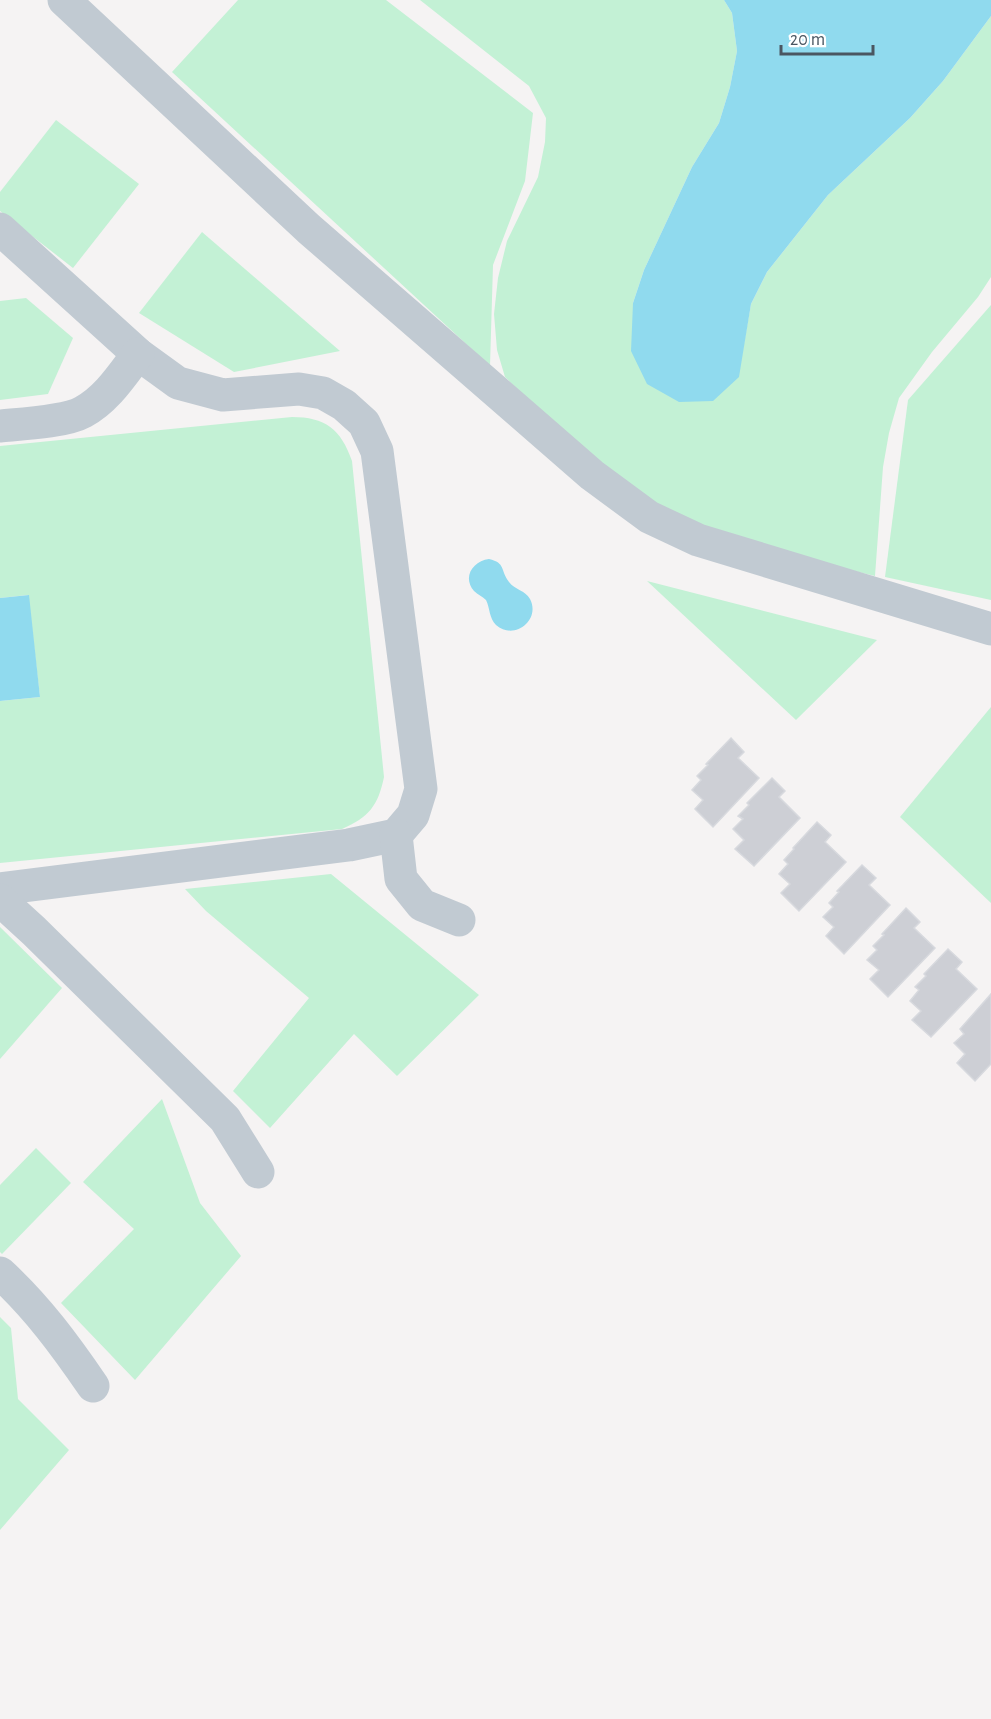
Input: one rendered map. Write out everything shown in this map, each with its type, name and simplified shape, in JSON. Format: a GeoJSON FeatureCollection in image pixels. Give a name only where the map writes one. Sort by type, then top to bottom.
{"type":"FeatureCollection","features":[{"type":"Feature","properties":{"kind":"street"},"geometry":{"type":"LineString","coordinates":[[64,0],[318,237],[592,475],[649,517],[698,540],[991,629]]}},
{"type":"Feature","properties":{"kind":"street"},"geometry":{"type":"LineString","coordinates":[[0,229],[138,354],[178,383],[223,395],[299,389],[323,393],[344,405],[364,423],[377,451],[421,789],[413,815],[396,835],[349,845],[0,889]]}},
{"type":"Feature","properties":{"kind":"street"},"geometry":{"type":"LineString","coordinates":[[0,426],[42,422],[82,412],[108,393],[138,354]]}},
{"type":"Feature","properties":{"kind":"street"},"geometry":{"type":"LineString","coordinates":[[396,835],[401,879],[422,905],[459,920]]}},
{"type":"Feature","properties":{"kind":"street"},"geometry":{"type":"LineString","coordinates":[[0,900],[51,947],[225,1119],[258,1172]]}},
{"type":"Feature","properties":{"kind":"street"},"geometry":{"type":"LineString","coordinates":[[0,1273],[26,1296],[57,1334],[93,1386]]}},
{"type":"Feature","properties":{"kind":"green space"},"geometry":{"type":"Polygon","coordinates":[[[238,0],[386,0],[533,113],[525,181],[493,265],[490,366],[172,72],[238,0]]]}},
{"type":"Feature","properties":{"kind":"green space"},"geometry":{"type":"Polygon","coordinates":[[[420,0],[724,0],[732,13],[737,51],[730,87],[719,123],[692,167],[644,270],[633,303],[738,377],[751,304],[767,272],[828,195],[910,118],[943,81],[991,16],[991,277],[899,398],[889,433],[883,467],[875,576],[702,534],[615,483],[505,377],[497,350],[494,314],[498,278],[507,241],[538,177],[545,142],[546,118],[529,86],[420,0]]]}},
{"type":"Feature","properties":{"kind":"green space"},"geometry":{"type":"Polygon","coordinates":[[[56,120],[139,184],[73,268],[0,211],[0,192],[56,120]]]}},
{"type":"Feature","properties":{"kind":"green space"},"geometry":{"type":"Polygon","coordinates":[[[202,232],[340,351],[234,372],[139,313],[202,232]]]}},
{"type":"Feature","properties":{"kind":"green space"},"geometry":{"type":"Polygon","coordinates":[[[26,298],[73,338],[48,394],[0,400],[0,301],[26,298]]]}},
{"type":"Feature","properties":{"kind":"green space"},"geometry":{"type":"Polygon","coordinates":[[[991,305],[991,600],[885,577],[908,400],[991,305]]]}},
{"type":"Feature","properties":{"kind":"green space"},"geometry":{"type":"Polygon","coordinates":[[[292,417],[314,419],[330,427],[343,441],[352,461],[384,777],[375,803],[366,815],[342,829],[0,863],[0,701],[40,697],[28,595],[0,598],[0,446],[292,417]]]}},
{"type":"Feature","properties":{"kind":"green space"},"geometry":{"type":"Polygon","coordinates":[[[647,581],[877,640],[796,720],[647,581]]]}},
{"type":"Feature","properties":{"kind":"green space"},"geometry":{"type":"Polygon","coordinates":[[[991,707],[991,903],[900,817],[991,707]]]}},
{"type":"Feature","properties":{"kind":"green space"},"geometry":{"type":"Polygon","coordinates":[[[331,874],[479,995],[397,1076],[354,1034],[270,1128],[233,1091],[309,998],[206,911],[185,889],[331,874]]]}},
{"type":"Feature","properties":{"kind":"green space"},"geometry":{"type":"Polygon","coordinates":[[[0,927],[62,988],[0,1059],[0,927]]]}},
{"type":"Feature","properties":{"kind":"green space"},"geometry":{"type":"Polygon","coordinates":[[[162,1099],[200,1203],[241,1256],[135,1380],[61,1303],[134,1229],[83,1182],[162,1099]]]}},
{"type":"Feature","properties":{"kind":"green space"},"geometry":{"type":"Polygon","coordinates":[[[36,1148],[71,1183],[2,1254],[0,1252],[0,1185],[36,1148]]]}},
{"type":"Feature","properties":{"kind":"green space"},"geometry":{"type":"Polygon","coordinates":[[[0,1317],[11,1328],[18,1399],[69,1450],[0,1530],[0,1317]]]}},
{"type":"Feature","properties":{"kind":"water"},"geometry":{"type":"Polygon","coordinates":[[[724,0],[991,0],[991,16],[943,81],[910,118],[828,195],[767,272],[751,304],[739,377],[713,401],[679,402],[647,384],[631,351],[633,303],[644,270],[692,167],[719,123],[730,87],[737,51],[732,13],[724,0]]]}},
{"type":"Feature","properties":{"kind":"water"},"geometry":{"type":"Polygon","coordinates":[[[489,559],[498,563],[509,582],[530,599],[532,614],[529,621],[518,629],[510,631],[496,625],[486,600],[471,586],[469,575],[471,570],[478,563],[489,559]]]}},
{"type":"Feature","properties":{"kind":"water"},"geometry":{"type":"Polygon","coordinates":[[[29,595],[40,697],[0,701],[0,598],[29,595]]]}},
{"type":"Feature","properties":{"kind":"building"},"geometry":{"type":"Polygon","coordinates":[[[731,738],[744,752],[738,758],[759,778],[713,827],[695,809],[703,800],[692,790],[701,780],[697,776],[708,765],[706,764],[731,738]]]}},
{"type":"Feature","properties":{"kind":"building"},"geometry":{"type":"Polygon","coordinates":[[[772,778],[785,791],[779,797],[800,818],[754,866],[735,849],[744,840],[733,829],[743,819],[738,816],[749,805],[747,803],[772,778]]]}},
{"type":"Feature","properties":{"kind":"building"},"geometry":{"type":"Polygon","coordinates":[[[817,822],[831,835],[825,842],[846,862],[799,911],[781,893],[790,884],[779,874],[788,864],[784,860],[817,822]]]}},
{"type":"Feature","properties":{"kind":"building"},"geometry":{"type":"Polygon","coordinates":[[[862,865],[876,878],[869,885],[890,905],[844,954],[826,936],[834,927],[823,917],[833,907],[829,903],[839,892],[837,891],[862,865]]]}},
{"type":"Feature","properties":{"kind":"building"},"geometry":{"type":"Polygon","coordinates":[[[906,908],[920,922],[914,928],[935,948],[888,997],[870,979],[879,970],[867,960],[877,950],[873,946],[884,935],[882,934],[906,908]]]}},
{"type":"Feature","properties":{"kind":"building"},"geometry":{"type":"Polygon","coordinates":[[[948,949],[962,962],[956,969],[977,989],[931,1037],[912,1020],[921,1011],[910,1001],[919,990],[915,987],[926,976],[924,974],[948,949]]]}},
{"type":"Feature","properties":{"kind":"building"},"geometry":{"type":"Polygon","coordinates":[[[991,994],[991,1064],[975,1081],[957,1063],[965,1054],[954,1043],[964,1034],[960,1029],[991,994]]]}}]}
